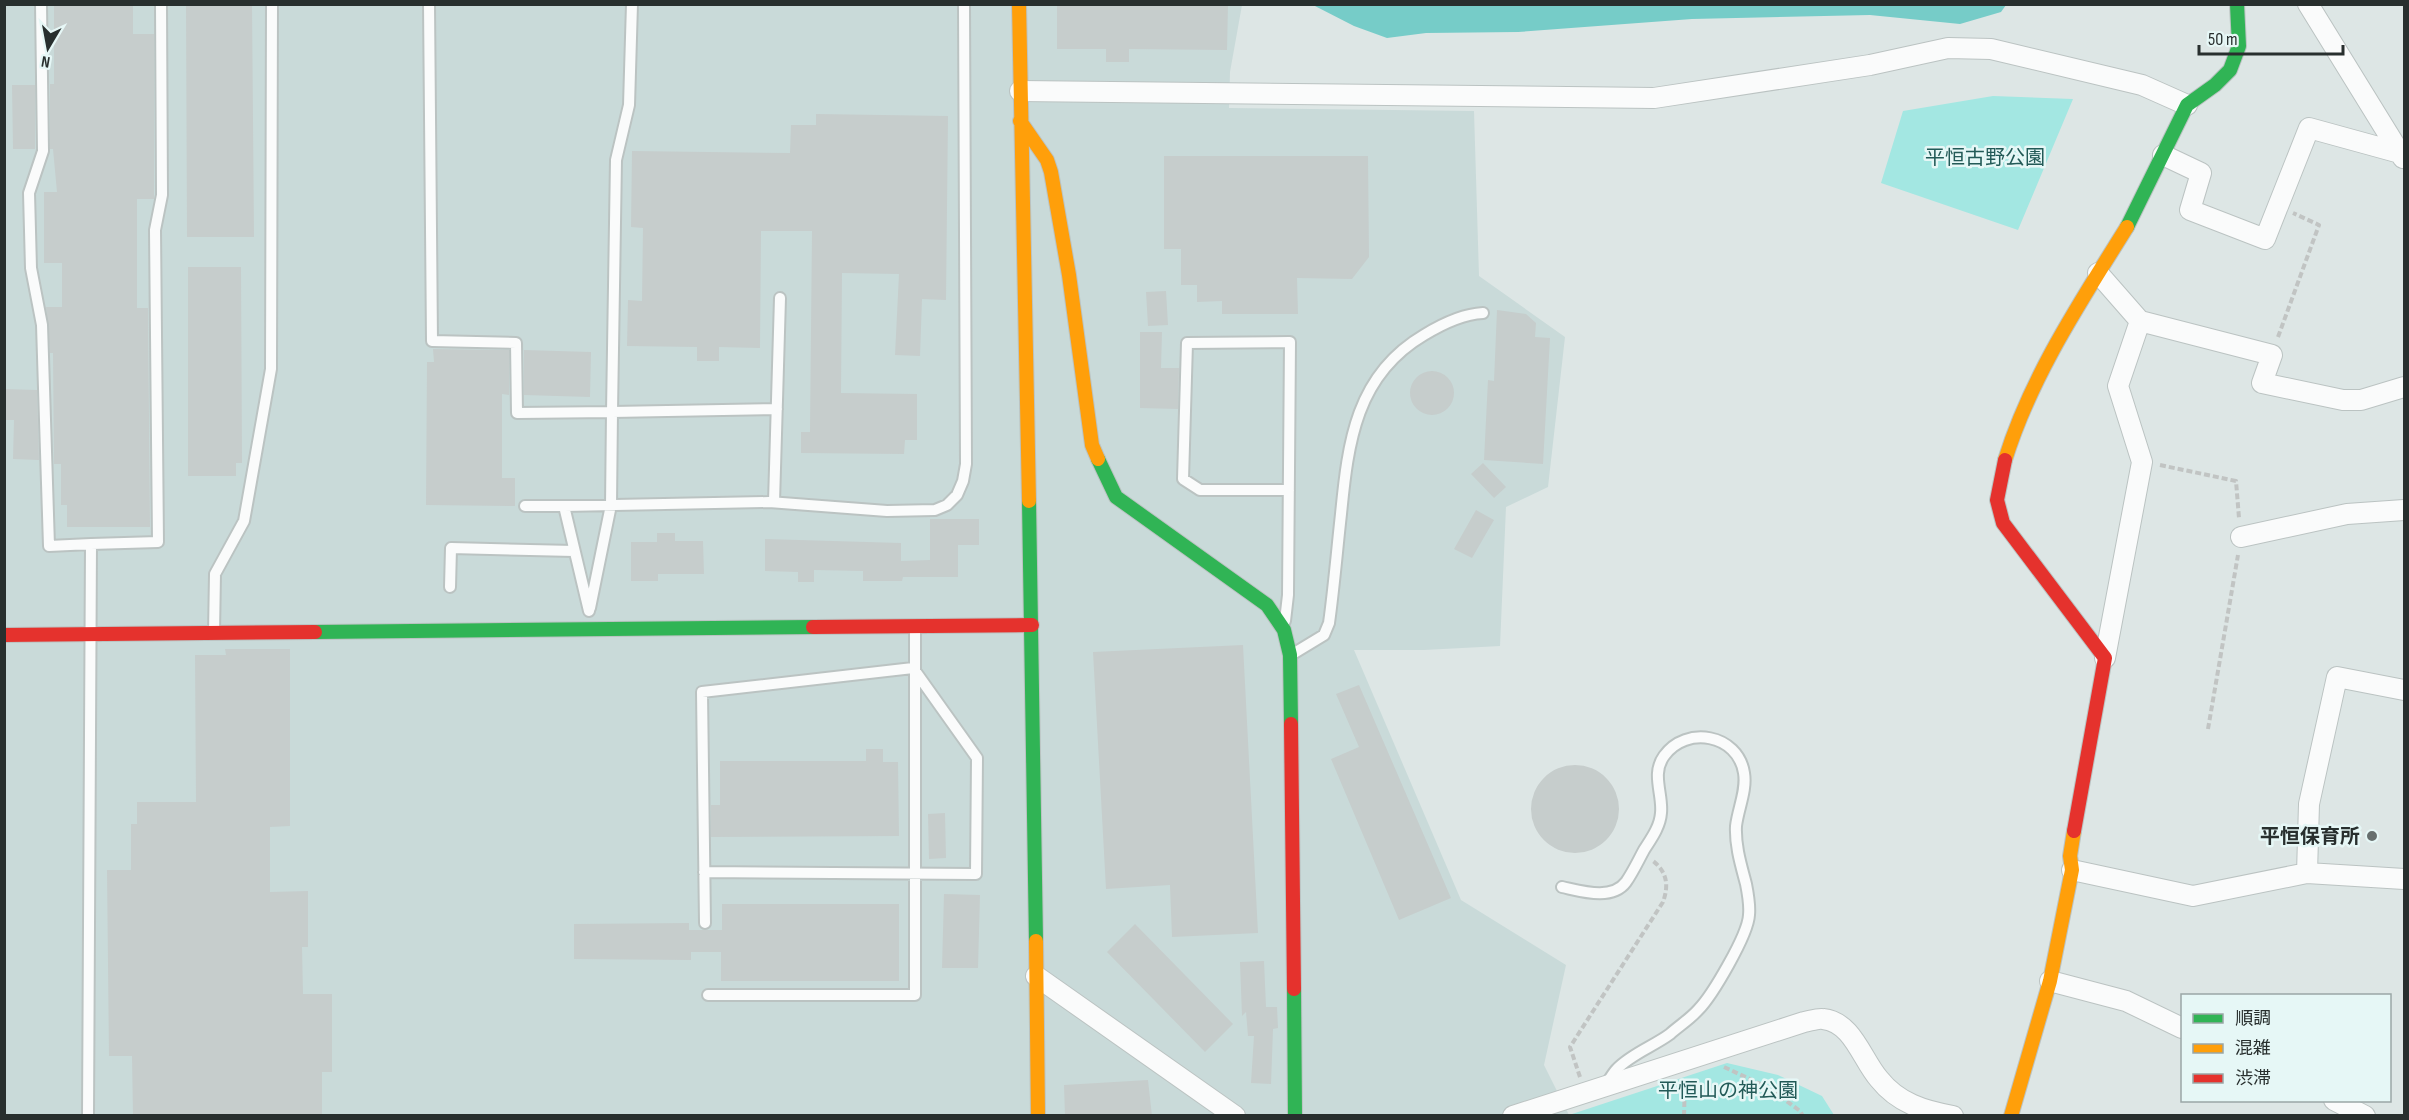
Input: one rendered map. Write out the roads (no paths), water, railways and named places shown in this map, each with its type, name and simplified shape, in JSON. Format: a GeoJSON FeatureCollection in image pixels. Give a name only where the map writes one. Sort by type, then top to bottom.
{"type":"FeatureCollection","features":[{"type":"Feature","properties":{"kind":"street"},"geometry":{"type":"LineString","coordinates":[[1019,4],[1032,625],[1038,1116]]}},
{"type":"Feature","properties":{"kind":"street"},"geometry":{"type":"LineString","coordinates":[[2105,658],[2003,523],[1997,500],[2006,457],[2030,399],[2064,331],[2133,217],[2187,105],[2215,85],[2230,70],[2238,46],[2237,4]]}},
{"type":"Feature","properties":{"kind":"street"},"geometry":{"type":"LineString","coordinates":[[2308,4],[2402,157]]}},
{"type":"Feature","properties":{"kind":"street"},"geometry":{"type":"LineString","coordinates":[[1020,91],[1654,98],[1870,65],[1948,48],[2003,51],[2142,85],[2187,105]]}},
{"type":"Feature","properties":{"kind":"street"},"geometry":{"type":"LineString","coordinates":[[1020,121],[1047,160],[1052,172],[1069,274],[1092,445],[1116,497],[1267,605],[1284,630],[1290,655],[1295,1116]]}},
{"type":"Feature","properties":{"kind":"street"},"geometry":{"type":"LineString","coordinates":[[2163,155],[2201,173],[2190,210],[2265,239],[2309,128],[2402,157]]}},
{"type":"Feature","properties":{"kind":"street"},"geometry":{"type":"LineString","coordinates":[[2098,273],[2140,321],[2272,355],[2262,383],[2343,400],[2361,400],[2404,388]]}},
{"type":"Feature","properties":{"kind":"street"},"geometry":{"type":"LineString","coordinates":[[2012,1116],[2050,981],[2072,870],[2070,856],[2142,462],[2118,386],[2140,321]]}},
{"type":"Feature","properties":{"kind":"street"},"geometry":{"type":"LineString","coordinates":[[2241,537],[2347,514],[2404,510]]}},
{"type":"Feature","properties":{"kind":"street"},"geometry":{"type":"LineString","coordinates":[[4,635],[1032,625]]}},
{"type":"Feature","properties":{"kind":"street"},"geometry":{"type":"LineString","coordinates":[[2307,873],[2309,804],[2337,677],[2404,690]]}},
{"type":"Feature","properties":{"kind":"street"},"geometry":{"type":"LineString","coordinates":[[2072,870],[2193,896],[2307,873],[2404,879]]}},
{"type":"Feature","properties":{"kind":"street"},"geometry":{"type":"LineString","coordinates":[[1036,976],[1235,1116]]}},
{"type":"Feature","properties":{"kind":"street"},"geometry":{"type":"LineString","coordinates":[[2050,981],[2126,1000],[2181,1028]]}},
{"type":"Feature","properties":{"kind":"street"},"geometry":{"type":"LineString","coordinates":[[1513,1116],[1804,1022],[1823,1019],[1840,1025],[1861,1049],[1878,1079],[1907,1104],[1942,1115]]}},
{"type":"Feature","properties":{"kind":"street"},"geometry":{"type":"LineString","coordinates":[[2336,1102],[2365,1116]]}},
{"type":"Feature","properties":{"kind":"lane"},"geometry":{"type":"LineString","coordinates":[[41,4],[43,151],[29,192],[31,268],[42,325],[49,546],[158,542],[155,230],[162,195],[161,4]]}},
{"type":"Feature","properties":{"kind":"lane"},"geometry":{"type":"LineString","coordinates":[[214,633],[215,574],[244,521],[272,369],[272,4]]}},
{"type":"Feature","properties":{"kind":"lane"},"geometry":{"type":"LineString","coordinates":[[429,4],[432,341],[516,343],[517,412],[777,409]]}},
{"type":"Feature","properties":{"kind":"lane"},"geometry":{"type":"LineString","coordinates":[[589,611],[611,505],[616,160],[629,105],[632,4]]}},
{"type":"Feature","properties":{"kind":"lane"},"geometry":{"type":"LineString","coordinates":[[525,506],[774,502],[887,511],[935,510],[947,504],[957,495],[963,481],[966,464],[964,4]]}},
{"type":"Feature","properties":{"kind":"lane"},"geometry":{"type":"LineString","coordinates":[[774,502],[780,298]]}},
{"type":"Feature","properties":{"kind":"lane"},"geometry":{"type":"LineString","coordinates":[[1290,655],[1324,635],[1329,623],[1347,454],[1357,415],[1376,378],[1409,344],[1444,323],[1484,313]]}},
{"type":"Feature","properties":{"kind":"lane"},"geometry":{"type":"LineString","coordinates":[[1284,630],[1288,595],[1289,490],[1290,342],[1187,343],[1183,479],[1200,490],[1289,490]]}},
{"type":"Feature","properties":{"kind":"lane"},"geometry":{"type":"LineString","coordinates":[[564,506],[589,611],[590,630]]}},
{"type":"Feature","properties":{"kind":"lane"},"geometry":{"type":"LineString","coordinates":[[88,1116],[91,544]]}},
{"type":"Feature","properties":{"kind":"lane"},"geometry":{"type":"LineString","coordinates":[[450,587],[451,548],[574,550]]}},
{"type":"Feature","properties":{"kind":"lane"},"geometry":{"type":"LineString","coordinates":[[708,995],[915,995],[913,669],[915,626]]}},
{"type":"Feature","properties":{"kind":"lane"},"geometry":{"type":"LineString","coordinates":[[705,923],[702,692],[913,669]]}},
{"type":"Feature","properties":{"kind":"lane"},"geometry":{"type":"LineString","coordinates":[[704,872],[976,874],[977,758],[913,669]]}},
{"type":"Feature","properties":{"kind":"lane"},"geometry":{"type":"LineString","coordinates":[[1562,887],[1598,893],[1614,891],[1625,884],[1661,816],[1658,771],[1664,756],[1687,738],[1703,737],[1727,744],[1736,754],[1744,771],[1744,784],[1736,826],[1736,845],[1748,894],[1749,917],[1743,936],[1699,1009],[1668,1035],[1617,1068],[1605,1086]]}},
{"type":"Feature","properties":{"kind":"place","name":"平恒保育所"},"geometry":{"type":"Point","coordinates":[2372,836]}},
{"type":"Feature","properties":{"kind":"park label","name":"平恒古野公園"},"geometry":{"type":"Point","coordinates":[1985,157]}},
{"type":"Feature","properties":{"kind":"park label","name":"平恒山の神公園"},"geometry":{"type":"Point","coordinates":[1728,1090]}}]}
